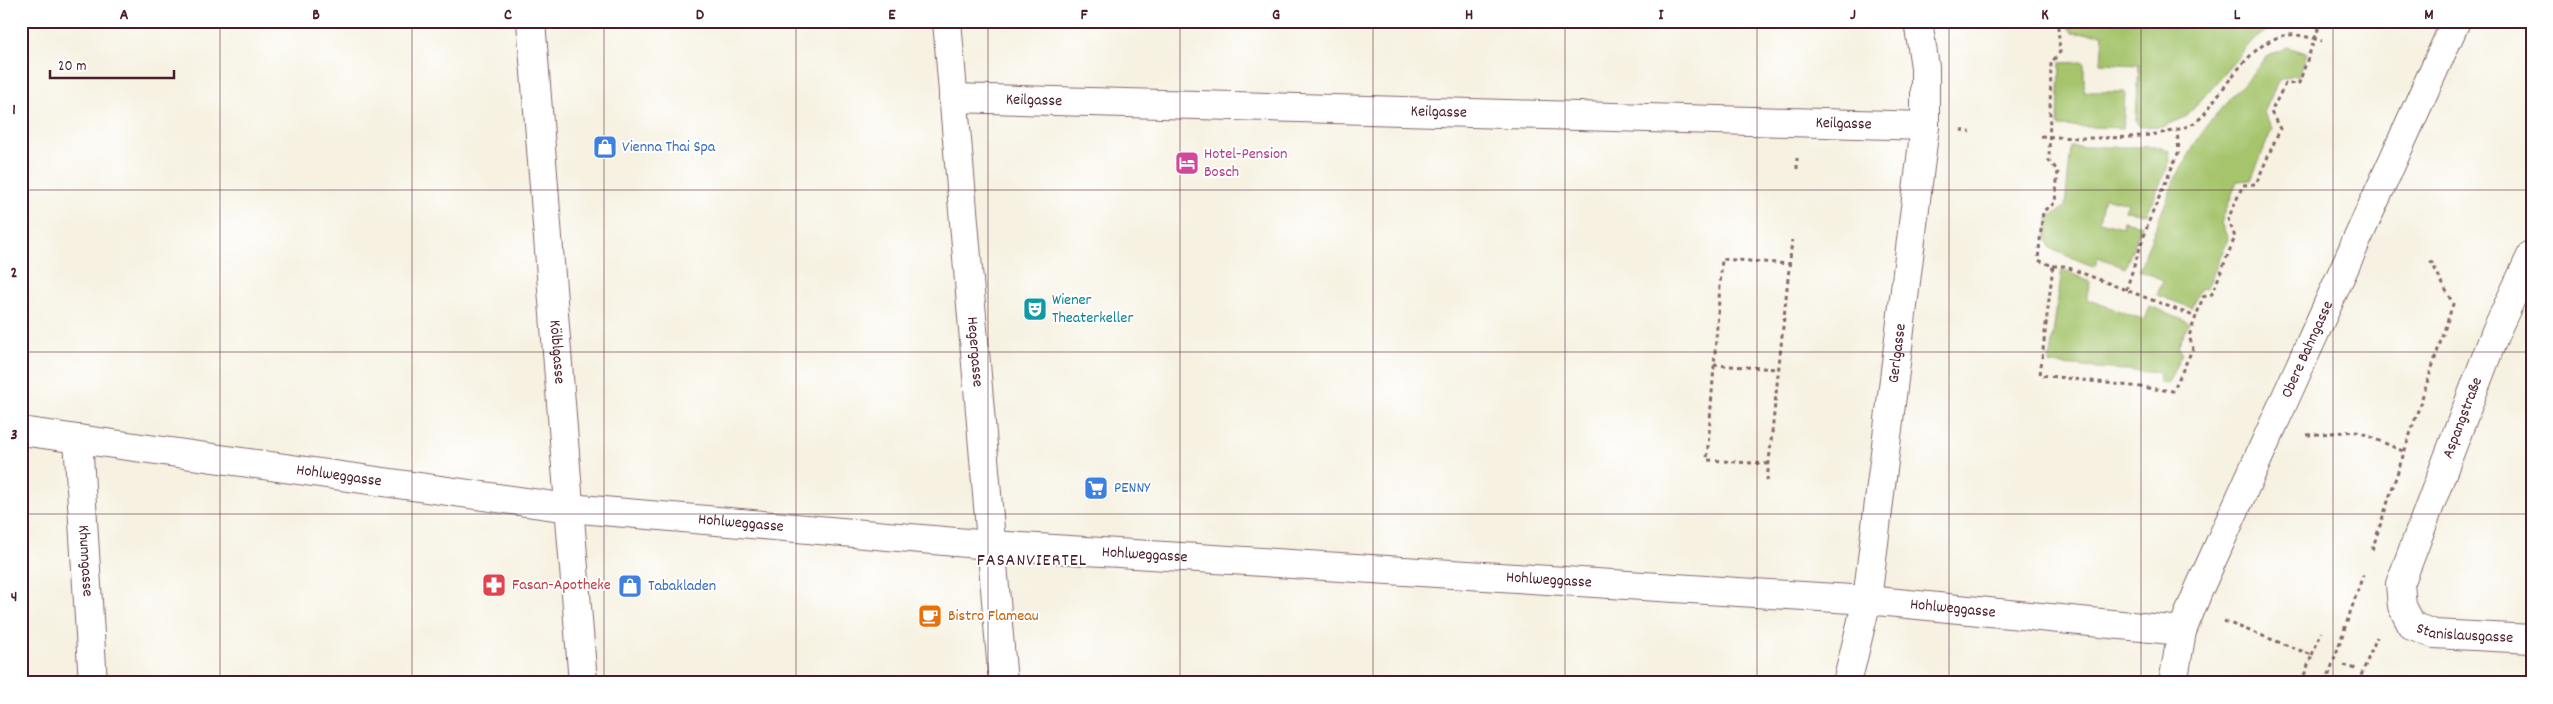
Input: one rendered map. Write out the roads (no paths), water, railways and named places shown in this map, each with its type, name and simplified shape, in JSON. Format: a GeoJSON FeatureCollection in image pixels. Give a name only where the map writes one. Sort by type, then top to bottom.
{"type":"FeatureCollection","features":[{"type":"Feature","properties":{"kind":"street","name":"Kölblgasse"},"geometry":{"type":"LineString","coordinates":[[531,21],[583,683]]}},
{"type":"Feature","properties":{"kind":"street","name":"Hegergasse"},"geometry":{"type":"LineString","coordinates":[[947,21],[1003,683]]}},
{"type":"Feature","properties":{"kind":"street","name":"Gerlgasse"},"geometry":{"type":"LineString","coordinates":[[1847,683],[1867,600],[1925,126],[1925,67],[1918,21]]}},
{"type":"Feature","properties":{"kind":"street","name":"Obere Bahngasse"},"geometry":{"type":"LineString","coordinates":[[2173,683],[2182,631],[2198,589],[2456,21]]}},
{"type":"Feature","properties":{"kind":"street","name":"Keilgasse"},"geometry":{"type":"LineString","coordinates":[[953,98],[1925,126]]}},
{"type":"Feature","properties":{"kind":"street","name":"Aspangstraße"},"geometry":{"type":"LineString","coordinates":[[2400,584],[2496,331],[2532,254]]}},
{"type":"Feature","properties":{"kind":"street","name":"Hohlweggasse"},"geometry":{"type":"LineString","coordinates":[[21,431],[569,508],[990,545],[1867,600],[2182,631]]}},
{"type":"Feature","properties":{"kind":"street","name":"Khunngasse"},"geometry":{"type":"LineString","coordinates":[[78,439],[93,683]]}},
{"type":"Feature","properties":{"kind":"street","name":"Stanislausgasse"},"geometry":{"type":"LineString","coordinates":[[2400,584],[2402,606],[2412,626],[2434,634],[2532,639]]}},
{"type":"Feature","properties":{"kind":"place","name":"Vienna Thai Spa"},"geometry":{"type":"Point","coordinates":[605,147]}},
{"type":"Feature","properties":{"kind":"place","name":"Hotel-Pension Bosch"},"geometry":{"type":"Point","coordinates":[1187,163]}},
{"type":"Feature","properties":{"kind":"place","name":"Wiener Theaterkeller"},"geometry":{"type":"Point","coordinates":[1035,309]}},
{"type":"Feature","properties":{"kind":"place","name":"PENNY"},"geometry":{"type":"Point","coordinates":[1096,488]}},
{"type":"Feature","properties":{"kind":"place","name":"Fasan-Apotheke"},"geometry":{"type":"Point","coordinates":[494,585]}},
{"type":"Feature","properties":{"kind":"place","name":"Tabakladen"},"geometry":{"type":"Point","coordinates":[630,586]}},
{"type":"Feature","properties":{"kind":"place","name":"Bistro Flameau"},"geometry":{"type":"Point","coordinates":[930,616]}},
{"type":"Feature","properties":{"kind":"district","name":"FASANVIERTEL"},"geometry":{"type":"Point","coordinates":[1032,561]}}]}
